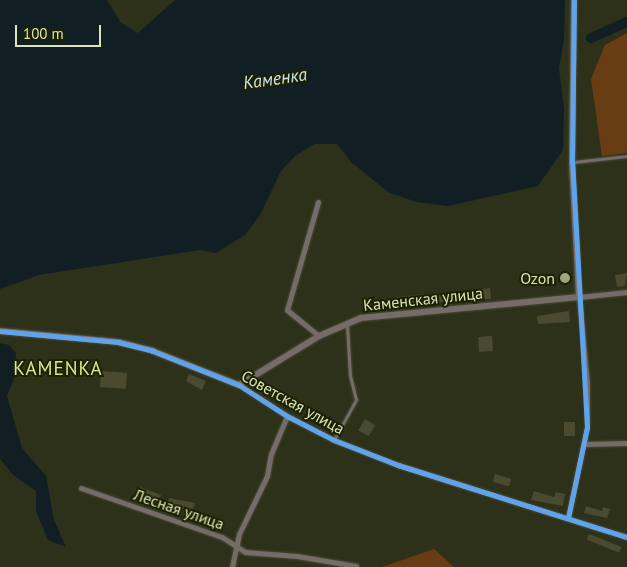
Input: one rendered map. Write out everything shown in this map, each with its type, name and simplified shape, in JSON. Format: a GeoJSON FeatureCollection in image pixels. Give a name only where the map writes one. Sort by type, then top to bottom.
{"type":"FeatureCollection","features":[{"type":"Feature","properties":{"kind":"street"},"geometry":{"type":"LineString","coordinates":[[568,518],[585,444],[587,383],[579,297],[572,162],[574,0]]}},
{"type":"Feature","properties":{"kind":"street"},"geometry":{"type":"LineString","coordinates":[[318,202],[287,310],[319,336]]}},
{"type":"Feature","properties":{"kind":"street","name":"Каменская улица"},"geometry":{"type":"LineString","coordinates":[[239,385],[319,336],[347,324],[377,316],[627,292]]}},
{"type":"Feature","properties":{"kind":"street","name":"Советская улица"},"geometry":{"type":"LineString","coordinates":[[0,331],[118,342],[153,351],[239,385],[287,416],[334,440],[398,465],[627,537]]}},
{"type":"Feature","properties":{"kind":"street"},"geometry":{"type":"LineString","coordinates":[[232,567],[236,544],[267,476],[272,454],[287,416]]}},
{"type":"Feature","properties":{"kind":"street"},"geometry":{"type":"LineString","coordinates":[[585,444],[627,443]]}},
{"type":"Feature","properties":{"kind":"street","name":"Лесная улица"},"geometry":{"type":"LineString","coordinates":[[81,488],[222,537],[236,544],[245,552],[263,555],[297,556],[356,566]]}},
{"type":"Feature","properties":{"kind":"lane"},"geometry":{"type":"LineString","coordinates":[[572,162],[627,156]]}},
{"type":"Feature","properties":{"kind":"lane"},"geometry":{"type":"LineString","coordinates":[[334,440],[356,400],[350,376],[347,324]]}},
{"type":"Feature","properties":{"kind":"shaded area"},"geometry":{"type":"Polygon","coordinates":[[[627,33],[627,153],[602,156],[591,79],[605,45],[627,33]]]}},
{"type":"Feature","properties":{"kind":"shaded area"},"geometry":{"type":"Polygon","coordinates":[[[434,549],[454,567],[382,567],[434,549]]]}},
{"type":"Feature","properties":{"kind":"water"},"geometry":{"type":"Polygon","coordinates":[[[0,0],[107,0],[121,23],[138,33],[175,0],[565,0],[564,40],[559,68],[564,109],[563,150],[538,186],[448,206],[416,202],[388,192],[351,162],[337,144],[315,144],[295,156],[281,171],[260,215],[245,235],[216,253],[200,250],[39,275],[0,289],[0,0]]]}},
{"type":"Feature","properties":{"kind":"water"},"geometry":{"type":"Polygon","coordinates":[[[0,343],[9,345],[16,353],[14,379],[7,396],[22,448],[46,476],[54,520],[66,547],[48,540],[36,511],[36,491],[13,475],[0,459],[0,343]]]}},
{"type":"Feature","properties":{"kind":"building"},"geometry":{"type":"Polygon","coordinates":[[[627,273],[625,286],[617,287],[615,275],[627,273]]]}},
{"type":"Feature","properties":{"kind":"building"},"geometry":{"type":"Polygon","coordinates":[[[490,288],[491,299],[467,301],[467,292],[490,288]]]}},
{"type":"Feature","properties":{"kind":"building"},"geometry":{"type":"Polygon","coordinates":[[[455,292],[455,300],[438,303],[437,296],[455,292]]]}},
{"type":"Feature","properties":{"kind":"building"},"geometry":{"type":"Polygon","coordinates":[[[424,294],[424,303],[407,303],[408,306],[399,308],[397,297],[424,294]]]}},
{"type":"Feature","properties":{"kind":"building"},"geometry":{"type":"Polygon","coordinates":[[[569,311],[570,322],[538,324],[537,316],[569,311]]]}},
{"type":"Feature","properties":{"kind":"building"},"geometry":{"type":"Polygon","coordinates":[[[492,336],[493,351],[479,352],[478,337],[492,336]]]}},
{"type":"Feature","properties":{"kind":"building"},"geometry":{"type":"Polygon","coordinates":[[[101,371],[127,373],[126,389],[100,387],[101,371]]]}},
{"type":"Feature","properties":{"kind":"building"},"geometry":{"type":"Polygon","coordinates":[[[189,374],[206,381],[202,390],[186,381],[189,374]]]}},
{"type":"Feature","properties":{"kind":"building"},"geometry":{"type":"Polygon","coordinates":[[[365,419],[375,425],[369,436],[358,430],[365,419]]]}},
{"type":"Feature","properties":{"kind":"building"},"geometry":{"type":"Polygon","coordinates":[[[564,422],[575,422],[575,436],[564,436],[564,422]]]}},
{"type":"Feature","properties":{"kind":"building"},"geometry":{"type":"Polygon","coordinates":[[[495,474],[511,479],[509,487],[493,482],[495,474]]]}},
{"type":"Feature","properties":{"kind":"building"},"geometry":{"type":"Polygon","coordinates":[[[140,487],[161,495],[158,504],[138,494],[140,487]]]}},
{"type":"Feature","properties":{"kind":"building"},"geometry":{"type":"Polygon","coordinates":[[[534,491],[554,497],[556,492],[565,494],[563,506],[531,500],[534,491]]]}},
{"type":"Feature","properties":{"kind":"building"},"geometry":{"type":"Polygon","coordinates":[[[169,498],[195,503],[192,512],[175,506],[173,510],[166,508],[169,498]]]}},
{"type":"Feature","properties":{"kind":"building"},"geometry":{"type":"Polygon","coordinates":[[[586,506],[602,511],[603,507],[610,509],[607,518],[584,513],[586,506]]]}},
{"type":"Feature","properties":{"kind":"building"},"geometry":{"type":"Polygon","coordinates":[[[589,534],[621,547],[619,553],[587,540],[589,534]]]}},
{"type":"Feature","properties":{"kind":"waterway","name":"Каменка"},"geometry":{"type":"LineString","coordinates":[[591,38],[627,22]]}},
{"type":"Feature","properties":{"kind":"cycle path"},"geometry":{"type":"LineString","coordinates":[[568,518],[587,427],[572,162],[574,0]]}},
{"type":"Feature","properties":{"kind":"cycle path"},"geometry":{"type":"LineString","coordinates":[[0,331],[118,342],[153,351],[239,385],[287,416],[334,440],[398,465],[627,537]]}},
{"type":"Feature","properties":{"kind":"place","name":"Ozon"},"geometry":{"type":"Point","coordinates":[565,278]}},
{"type":"Feature","properties":{"kind":"district","name":"KAMENKA"},"geometry":{"type":"Point","coordinates":[58,369]}}]}
